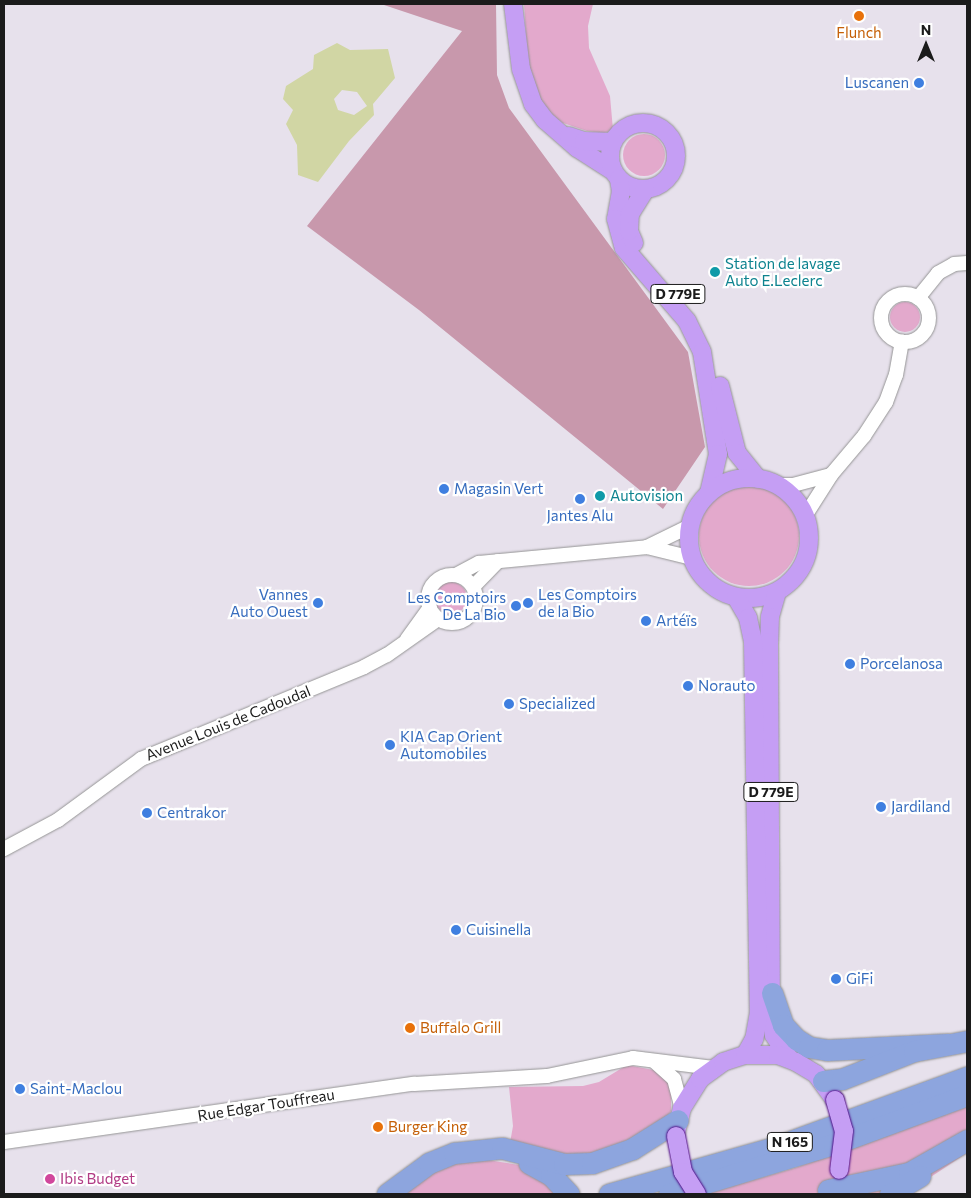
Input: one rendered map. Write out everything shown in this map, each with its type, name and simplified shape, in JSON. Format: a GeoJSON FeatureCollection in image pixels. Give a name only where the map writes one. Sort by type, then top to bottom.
{"type":"FeatureCollection","features":[{"type":"Feature","properties":{"kind":"highway"},"geometry":{"type":"LineString","coordinates":[[772,993],[786,1029],[809,1047],[827,1050],[957,1043]]}},
{"type":"Feature","properties":{"kind":"highway"},"geometry":{"type":"LineString","coordinates":[[823,1081],[842,1079],[895,1057],[957,1043]]}},
{"type":"Feature","properties":{"kind":"highway","name":"N 165"},"geometry":{"type":"LineString","coordinates":[[609,1194],[772,1148],[967,1077]]}},
{"type":"Feature","properties":{"kind":"highway","name":"N 165"},"geometry":{"type":"LineString","coordinates":[[669,1194],[834,1144],[967,1095]]}},
{"type":"Feature","properties":{"kind":"highway"},"geometry":{"type":"LineString","coordinates":[[387,1194],[429,1163],[471,1150],[502,1148],[564,1164],[592,1163],[641,1144],[679,1121]]}},
{"type":"Feature","properties":{"kind":"highway"},"geometry":{"type":"LineString","coordinates":[[827,1192],[851,1182],[897,1176],[942,1156],[967,1140]]}},
{"type":"Feature","properties":{"kind":"highway"},"geometry":{"type":"LineString","coordinates":[[471,1150],[530,1163],[564,1188]]}},
{"type":"Feature","properties":{"kind":"highway"},"geometry":{"type":"LineString","coordinates":[[890,1194],[933,1168],[942,1156]]}},
{"type":"Feature","properties":{"kind":"main road"},"geometry":{"type":"LineString","coordinates":[[513,4],[526,89],[545,120],[577,148],[631,187],[645,190],[659,186],[672,173],[677,154],[670,136],[654,125],[641,123],[620,132],[613,142],[610,151],[616,175]]}},
{"type":"Feature","properties":{"kind":"main road"},"geometry":{"type":"LineString","coordinates":[[562,134],[584,141],[613,142]]}},
{"type":"Feature","properties":{"kind":"main road","name":"D 779E"},"geometry":{"type":"LineString","coordinates":[[616,175],[621,191],[616,219],[624,248],[687,321],[702,352],[718,454],[709,493]]}},
{"type":"Feature","properties":{"kind":"main road","name":"D 779E"},"geometry":{"type":"LineString","coordinates":[[645,190],[630,214],[629,231],[634,242],[695,314],[704,329],[712,350],[737,453],[758,478]]}},
{"type":"Feature","properties":{"kind":"main road"},"geometry":{"type":"LineString","coordinates":[[735,478],[758,478],[778,485],[794,498],[805,516],[809,547],[800,574],[777,592],[750,599],[736,597],[718,590],[702,576],[692,558],[690,526],[696,510],[709,493],[735,478]]}},
{"type":"Feature","properties":{"kind":"main road","name":"D 779E"},"geometry":{"type":"LineString","coordinates":[[777,592],[770,617],[769,642],[772,993],[774,1035],[789,1058]]}},
{"type":"Feature","properties":{"kind":"main road","name":"D 779E"},"geometry":{"type":"LineString","coordinates":[[736,597],[748,618],[753,642],[760,1002],[757,1030],[745,1055]]}},
{"type":"Feature","properties":{"kind":"main road"},"geometry":{"type":"LineString","coordinates":[[698,1194],[683,1172],[679,1121],[694,1086],[713,1068],[745,1055],[767,1054],[789,1058],[823,1081],[835,1100],[844,1130],[839,1170],[827,1192]]}},
{"type":"Feature","properties":{"kind":"street"},"geometry":{"type":"LineString","coordinates":[[918,298],[938,272],[954,264],[967,263]]}},
{"type":"Feature","properties":{"kind":"street"},"geometry":{"type":"LineString","coordinates":[[895,296],[918,298],[928,310],[928,325],[918,339],[902,342],[895,340],[883,329],[881,314],[895,296]]}},
{"type":"Feature","properties":{"kind":"street"},"geometry":{"type":"LineString","coordinates":[[805,516],[831,474],[864,436],[886,402],[896,375],[902,342]]}},
{"type":"Feature","properties":{"kind":"street"},"geometry":{"type":"LineString","coordinates":[[778,485],[793,485],[831,474]]}},
{"type":"Feature","properties":{"kind":"street"},"geometry":{"type":"LineString","coordinates":[[648,547],[690,526]]}},
{"type":"Feature","properties":{"kind":"street"},"geometry":{"type":"LineString","coordinates":[[456,575],[473,587],[476,602],[466,619],[452,623],[434,613],[432,586],[442,578],[456,575],[479,563],[648,547],[692,558]]}},
{"type":"Feature","properties":{"kind":"street"},"geometry":{"type":"LineString","coordinates":[[473,587],[498,561]]}},
{"type":"Feature","properties":{"kind":"street","name":"Avenue Louis de Cadoudal"},"geometry":{"type":"LineString","coordinates":[[4,849],[58,820],[141,759],[364,667],[407,639],[434,613]]}},
{"type":"Feature","properties":{"kind":"street","name":"Rue Edgar Touffreau"},"geometry":{"type":"LineString","coordinates":[[4,1142],[414,1084],[529,1077],[582,1070],[614,1060],[654,1061],[713,1068]]}},
{"type":"Feature","properties":{"kind":"street"},"geometry":{"type":"LineString","coordinates":[[654,1061],[674,1079],[679,1121]]}},
{"type":"Feature","properties":{"kind":"shaded area"},"geometry":{"type":"Polygon","coordinates":[[[381,4],[496,4],[497,75],[509,108],[688,352],[705,447],[663,509],[419,310],[307,226],[462,31],[381,4]]]}},
{"type":"Feature","properties":{"kind":"shaded area"},"geometry":{"type":"Polygon","coordinates":[[[524,4],[593,4],[588,26],[589,48],[610,96],[613,130],[604,133],[587,131],[563,123],[549,113],[537,95],[528,66],[524,4]]]}},
{"type":"Feature","properties":{"kind":"shaded area"},"geometry":{"type":"Polygon","coordinates":[[[337,43],[350,50],[388,49],[395,78],[373,104],[374,115],[349,141],[318,182],[298,175],[297,145],[286,124],[293,110],[283,99],[286,86],[313,69],[314,55],[337,43]],[[342,90],[334,99],[338,110],[354,115],[367,106],[357,92],[342,90]]]}},
{"type":"Feature","properties":{"kind":"shaded area"},"geometry":{"type":"Polygon","coordinates":[[[644,134],[659,140],[665,155],[659,170],[644,176],[629,170],[623,155],[629,140],[644,134]]]}},
{"type":"Feature","properties":{"kind":"shaded area"},"geometry":{"type":"Polygon","coordinates":[[[905,302],[916,306],[920,317],[916,328],[905,332],[894,328],[890,317],[894,306],[905,302]]]}},
{"type":"Feature","properties":{"kind":"shaded area"},"geometry":{"type":"Polygon","coordinates":[[[749,486],[768,489],[785,500],[796,517],[799,536],[796,555],[785,572],[768,583],[749,586],[730,583],[713,572],[702,555],[699,536],[702,517],[713,500],[730,489],[749,486]]]}},
{"type":"Feature","properties":{"kind":"shaded area"},"geometry":{"type":"Polygon","coordinates":[[[451,582],[457,583],[462,587],[466,592],[466,604],[462,609],[457,613],[451,614],[445,613],[440,609],[436,604],[435,598],[436,592],[440,587],[445,583],[451,582]]]}},
{"type":"Feature","properties":{"kind":"shaded area"},"geometry":{"type":"Polygon","coordinates":[[[627,1065],[659,1071],[671,1086],[671,1111],[663,1122],[644,1137],[576,1160],[510,1143],[513,1126],[509,1087],[583,1086],[599,1082],[627,1065]]]}},
{"type":"Feature","properties":{"kind":"shaded area"},"geometry":{"type":"Polygon","coordinates":[[[967,1105],[967,1153],[905,1194],[705,1194],[795,1168],[967,1105]]]}},
{"type":"Feature","properties":{"kind":"shaded area"},"geometry":{"type":"Polygon","coordinates":[[[475,1158],[519,1165],[561,1194],[396,1194],[428,1171],[475,1158]]]}},
{"type":"Feature","properties":{"kind":"place","name":"Flunch"},"geometry":{"type":"Point","coordinates":[859,16]}},
{"type":"Feature","properties":{"kind":"place","name":"Luscanen"},"geometry":{"type":"Point","coordinates":[919,83]}},
{"type":"Feature","properties":{"kind":"place","name":"Station de lavage Auto E.Leclerc"},"geometry":{"type":"Point","coordinates":[715,272]}},
{"type":"Feature","properties":{"kind":"place","name":"Magasin Vert"},"geometry":{"type":"Point","coordinates":[444,489]}},
{"type":"Feature","properties":{"kind":"place","name":"Autovision"},"geometry":{"type":"Point","coordinates":[600,496]}},
{"type":"Feature","properties":{"kind":"place","name":"Jantes Alu"},"geometry":{"type":"Point","coordinates":[580,499]}},
{"type":"Feature","properties":{"kind":"place","name":"Vannes Auto Ouest"},"geometry":{"type":"Point","coordinates":[318,603]}},
{"type":"Feature","properties":{"kind":"place","name":"Les Comptoirs de la Bio"},"geometry":{"type":"Point","coordinates":[528,603]}},
{"type":"Feature","properties":{"kind":"place","name":"Les Comptoirs De La Bio"},"geometry":{"type":"Point","coordinates":[516,606]}},
{"type":"Feature","properties":{"kind":"place","name":"Artéïs"},"geometry":{"type":"Point","coordinates":[646,621]}},
{"type":"Feature","properties":{"kind":"place","name":"Porcelanosa"},"geometry":{"type":"Point","coordinates":[850,664]}},
{"type":"Feature","properties":{"kind":"place","name":"Norauto"},"geometry":{"type":"Point","coordinates":[688,686]}},
{"type":"Feature","properties":{"kind":"place","name":"Specialized"},"geometry":{"type":"Point","coordinates":[509,704]}},
{"type":"Feature","properties":{"kind":"place","name":"KIA Cap Orient Automobiles"},"geometry":{"type":"Point","coordinates":[390,745]}},
{"type":"Feature","properties":{"kind":"place","name":"Jardiland"},"geometry":{"type":"Point","coordinates":[881,807]}},
{"type":"Feature","properties":{"kind":"place","name":"Centrakor"},"geometry":{"type":"Point","coordinates":[147,813]}},
{"type":"Feature","properties":{"kind":"place","name":"Cuisinella"},"geometry":{"type":"Point","coordinates":[456,930]}},
{"type":"Feature","properties":{"kind":"place","name":"GiFi"},"geometry":{"type":"Point","coordinates":[836,979]}},
{"type":"Feature","properties":{"kind":"place","name":"Buffalo Grill"},"geometry":{"type":"Point","coordinates":[410,1028]}},
{"type":"Feature","properties":{"kind":"place","name":"Saint-Maclou"},"geometry":{"type":"Point","coordinates":[20,1089]}},
{"type":"Feature","properties":{"kind":"place","name":"Burger King"},"geometry":{"type":"Point","coordinates":[378,1127]}},
{"type":"Feature","properties":{"kind":"place","name":"Ibis Budget"},"geometry":{"type":"Point","coordinates":[50,1179]}}]}
